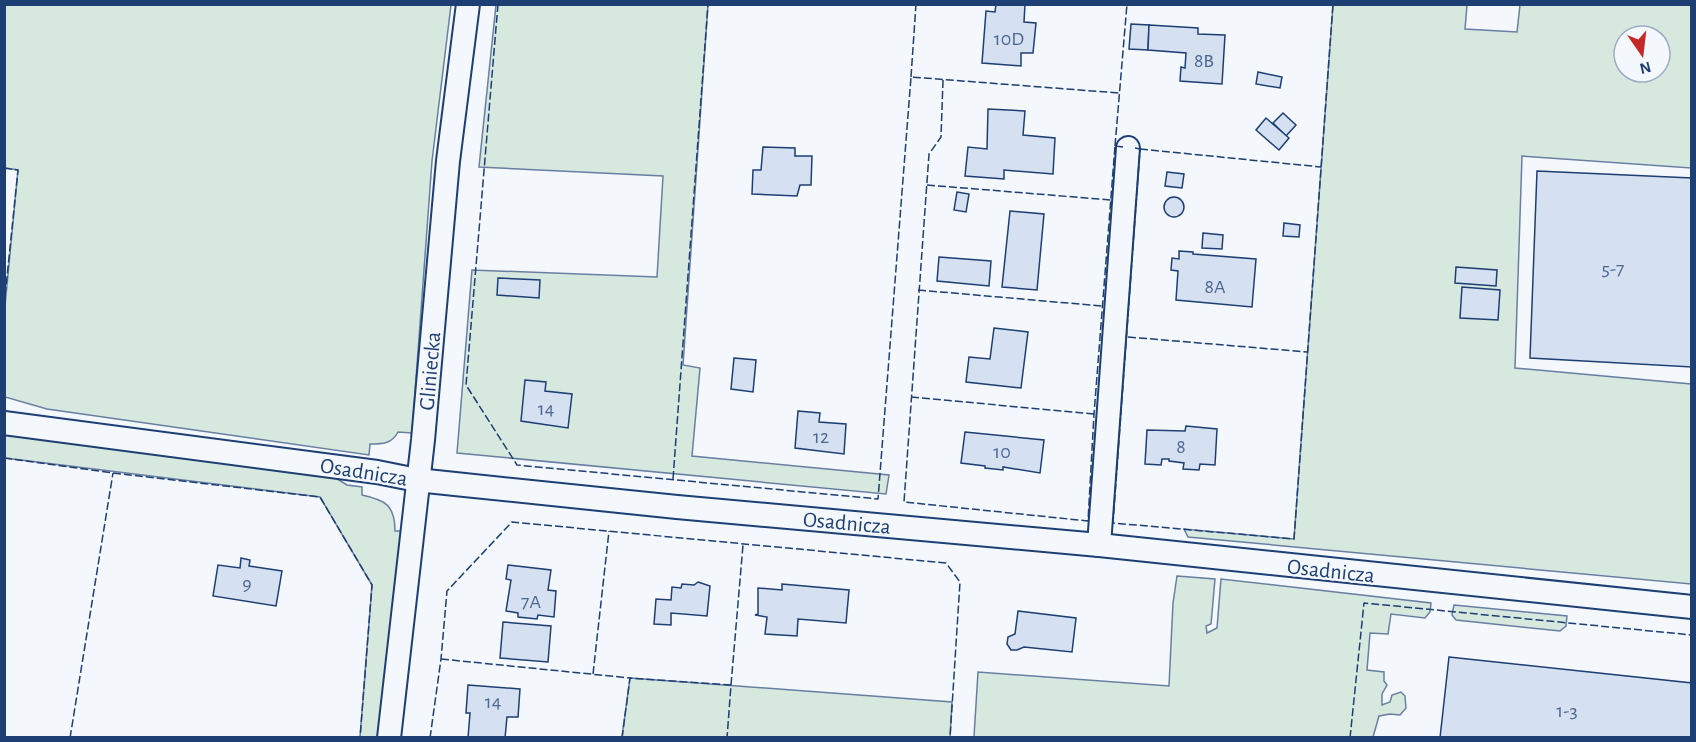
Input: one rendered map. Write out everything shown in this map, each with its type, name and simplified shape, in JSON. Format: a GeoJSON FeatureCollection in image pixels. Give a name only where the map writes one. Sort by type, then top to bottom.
{"type":"FeatureCollection","features":[{"type":"Feature","properties":{"kind":"street","name":"Gliniecka"},"geometry":{"type":"LineString","coordinates":[[389,738],[423,440],[448,161],[468,4]]}},
{"type":"Feature","properties":{"kind":"street"},"geometry":{"type":"LineString","coordinates":[[1099,545],[1128,148]]}},
{"type":"Feature","properties":{"kind":"street","name":"Osadnicza"},"geometry":{"type":"LineString","coordinates":[[4,423],[365,470],[417,480],[677,507],[1099,545],[1692,607]]}},
{"type":"Feature","properties":{"kind":"shaded area"},"geometry":{"type":"Polygon","coordinates":[[[5,4],[451,5],[432,161],[412,433],[398,432],[390,441],[370,444],[369,455],[47,409],[5,397],[5,306],[18,170],[5,168],[5,4]]]}},
{"type":"Feature","properties":{"kind":"shaded area"},"geometry":{"type":"Polygon","coordinates":[[[496,5],[708,5],[683,365],[700,368],[692,456],[889,475],[886,494],[457,453],[472,270],[657,277],[663,176],[479,167],[496,5]]]}},
{"type":"Feature","properties":{"kind":"shaded area"},"geometry":{"type":"Polygon","coordinates":[[[1333,5],[1467,5],[1465,29],[1517,32],[1520,5],[1691,5],[1691,168],[1522,156],[1515,368],[1691,384],[1691,584],[1188,537],[1184,529],[1294,539],[1333,5]]]}},
{"type":"Feature","properties":{"kind":"shaded area"},"geometry":{"type":"Polygon","coordinates":[[[4,424],[329,474],[347,485],[362,487],[362,495],[377,499],[387,505],[393,515],[395,531],[403,531],[386,737],[360,737],[372,585],[320,497],[5,458],[4,424]]]}},
{"type":"Feature","properties":{"kind":"shaded area"},"geometry":{"type":"Polygon","coordinates":[[[1177,576],[1215,579],[1211,624],[1206,626],[1207,633],[1217,628],[1221,579],[1431,603],[1430,612],[1425,618],[1391,614],[1388,634],[1370,633],[1367,670],[1384,672],[1384,681],[1387,685],[1382,694],[1382,705],[1390,702],[1392,695],[1401,692],[1405,696],[1406,708],[1400,715],[1379,716],[1373,737],[974,737],[978,672],[1169,686],[1173,603],[1177,576]]]}},
{"type":"Feature","properties":{"kind":"shaded area"},"geometry":{"type":"Polygon","coordinates":[[[1454,605],[1567,616],[1566,626],[1560,631],[1456,620],[1452,615],[1454,605]]]}},
{"type":"Feature","properties":{"kind":"shaded area"},"geometry":{"type":"Polygon","coordinates":[[[630,678],[952,702],[950,737],[622,737],[630,678]]]}},
{"type":"Feature","properties":{"kind":"building"},"geometry":{"type":"Polygon","coordinates":[[[996,4],[1025,4],[1024,22],[1036,23],[1033,53],[1021,53],[1021,66],[982,63],[986,11],[995,12],[996,4]]]}},
{"type":"Feature","properties":{"kind":"building"},"geometry":{"type":"Polygon","coordinates":[[[1131,24],[1149,25],[1148,50],[1129,49],[1131,24]]]}},
{"type":"Feature","properties":{"kind":"building"},"geometry":{"type":"Polygon","coordinates":[[[1149,25],[1198,28],[1198,34],[1225,35],[1222,84],[1180,81],[1181,67],[1185,68],[1186,53],[1148,50],[1149,25]]]}},
{"type":"Feature","properties":{"kind":"building"},"geometry":{"type":"Polygon","coordinates":[[[1258,72],[1282,77],[1280,88],[1256,84],[1258,72]]]}},
{"type":"Feature","properties":{"kind":"building"},"geometry":{"type":"Polygon","coordinates":[[[988,109],[1025,111],[1023,135],[1055,138],[1053,174],[1004,170],[1004,179],[965,176],[968,147],[987,149],[988,109]]]}},
{"type":"Feature","properties":{"kind":"building"},"geometry":{"type":"Polygon","coordinates":[[[1283,113],[1296,125],[1286,136],[1273,123],[1283,113]]]}},
{"type":"Feature","properties":{"kind":"building"},"geometry":{"type":"Polygon","coordinates":[[[1266,118],[1289,138],[1279,150],[1256,130],[1266,118]]]}},
{"type":"Feature","properties":{"kind":"building"},"geometry":{"type":"Polygon","coordinates":[[[763,147],[795,148],[795,156],[812,156],[811,185],[800,185],[797,196],[752,194],[753,170],[761,170],[763,147]]]}},
{"type":"Feature","properties":{"kind":"building"},"geometry":{"type":"Polygon","coordinates":[[[1537,171],[1692,178],[1692,367],[1530,358],[1537,171]]]}},
{"type":"Feature","properties":{"kind":"building"},"geometry":{"type":"Polygon","coordinates":[[[1167,172],[1184,174],[1182,188],[1165,186],[1167,172]]]}},
{"type":"Feature","properties":{"kind":"building"},"geometry":{"type":"Polygon","coordinates":[[[957,192],[969,194],[966,212],[954,210],[957,192]]]}},
{"type":"Feature","properties":{"kind":"building"},"geometry":{"type":"Polygon","coordinates":[[[1174,197],[1181,200],[1184,207],[1181,214],[1174,217],[1167,214],[1164,207],[1167,200],[1174,197]]]}},
{"type":"Feature","properties":{"kind":"building"},"geometry":{"type":"Polygon","coordinates":[[[1010,211],[1044,214],[1037,290],[1002,287],[1010,211]]]}},
{"type":"Feature","properties":{"kind":"building"},"geometry":{"type":"Polygon","coordinates":[[[1284,223],[1300,225],[1299,237],[1283,236],[1284,223]]]}},
{"type":"Feature","properties":{"kind":"building"},"geometry":{"type":"Polygon","coordinates":[[[1203,233],[1223,235],[1222,249],[1202,248],[1203,233]]]}},
{"type":"Feature","properties":{"kind":"building"},"geometry":{"type":"Polygon","coordinates":[[[1179,251],[1256,259],[1252,307],[1176,300],[1178,271],[1171,270],[1172,258],[1179,259],[1179,251]]]}},
{"type":"Feature","properties":{"kind":"building"},"geometry":{"type":"Polygon","coordinates":[[[939,257],[991,261],[989,286],[937,281],[939,257]]]}},
{"type":"Feature","properties":{"kind":"building"},"geometry":{"type":"Polygon","coordinates":[[[1456,267],[1497,270],[1496,286],[1455,283],[1456,267]]]}},
{"type":"Feature","properties":{"kind":"building"},"geometry":{"type":"Polygon","coordinates":[[[498,278],[540,280],[539,298],[497,295],[498,278]]]}},
{"type":"Feature","properties":{"kind":"building"},"geometry":{"type":"Polygon","coordinates":[[[1462,287],[1500,290],[1498,320],[1460,318],[1462,287]]]}},
{"type":"Feature","properties":{"kind":"building"},"geometry":{"type":"Polygon","coordinates":[[[994,328],[1028,332],[1021,388],[966,382],[969,357],[990,359],[994,328]]]}},
{"type":"Feature","properties":{"kind":"building"},"geometry":{"type":"Polygon","coordinates":[[[734,358],[756,360],[753,392],[731,389],[734,358]]]}},
{"type":"Feature","properties":{"kind":"building"},"geometry":{"type":"Polygon","coordinates":[[[525,380],[546,382],[545,391],[572,394],[568,428],[521,421],[525,380]]]}},
{"type":"Feature","properties":{"kind":"building"},"geometry":{"type":"Polygon","coordinates":[[[798,411],[820,413],[819,422],[846,424],[844,454],[795,448],[798,411]]]}},
{"type":"Feature","properties":{"kind":"building"},"geometry":{"type":"Polygon","coordinates":[[[1186,426],[1217,429],[1215,465],[1200,464],[1199,470],[1183,469],[1184,463],[1169,461],[1169,459],[1162,459],[1161,465],[1145,464],[1147,430],[1185,431],[1186,426]]]}},
{"type":"Feature","properties":{"kind":"building"},"geometry":{"type":"Polygon","coordinates":[[[965,432],[1044,440],[1040,473],[1003,467],[1003,470],[985,468],[985,466],[961,463],[965,432]]]}},
{"type":"Feature","properties":{"kind":"building"},"geometry":{"type":"Polygon","coordinates":[[[241,558],[250,560],[249,566],[282,571],[276,606],[213,596],[218,565],[240,568],[241,558]]]}},
{"type":"Feature","properties":{"kind":"building"},"geometry":{"type":"Polygon","coordinates":[[[508,565],[551,570],[548,590],[556,591],[554,617],[538,615],[537,619],[518,617],[518,613],[506,611],[511,580],[506,579],[508,565]]]}},
{"type":"Feature","properties":{"kind":"building"},"geometry":{"type":"Polygon","coordinates":[[[698,582],[710,586],[707,616],[671,613],[671,625],[654,624],[656,599],[671,600],[672,587],[681,588],[682,584],[694,585],[698,582]]]}},
{"type":"Feature","properties":{"kind":"building"},"geometry":{"type":"Polygon","coordinates":[[[782,584],[849,590],[846,623],[798,619],[797,636],[765,634],[767,617],[755,615],[758,614],[758,588],[782,590],[782,584]]]}},
{"type":"Feature","properties":{"kind":"building"},"geometry":{"type":"Polygon","coordinates":[[[1018,611],[1076,618],[1072,652],[1024,647],[1011,650],[1007,644],[1008,637],[1015,634],[1018,611]]]}},
{"type":"Feature","properties":{"kind":"building"},"geometry":{"type":"Polygon","coordinates":[[[503,622],[551,626],[548,662],[500,658],[503,622]]]}},
{"type":"Feature","properties":{"kind":"building"},"geometry":{"type":"Polygon","coordinates":[[[1449,657],[1692,683],[1692,738],[1440,738],[1449,657]]]}},
{"type":"Feature","properties":{"kind":"building"},"geometry":{"type":"Polygon","coordinates":[[[468,685],[520,689],[518,717],[507,717],[505,738],[468,738],[470,713],[466,713],[468,685]]]}},
{"type":"Feature","properties":{"kind":"fence"},"geometry":{"type":"LineString","coordinates":[[498,4],[466,385],[517,465],[878,499],[911,77],[1119,93]]}},
{"type":"Feature","properties":{"kind":"fence"},"geometry":{"type":"LineString","coordinates":[[673,479],[708,4]]}},
{"type":"Feature","properties":{"kind":"fence"},"geometry":{"type":"LineString","coordinates":[[911,77],[916,4]]}},
{"type":"Feature","properties":{"kind":"fence"},"geometry":{"type":"LineString","coordinates":[[1115,146],[1127,4]]}},
{"type":"Feature","properties":{"kind":"fence"},"geometry":{"type":"LineString","coordinates":[[1135,148],[1140,149],[1113,523],[1294,539],[1333,4]]}},
{"type":"Feature","properties":{"kind":"fence"},"geometry":{"type":"LineString","coordinates":[[943,80],[941,137],[929,154],[904,502],[1088,521],[1115,146],[1123,147]]}},
{"type":"Feature","properties":{"kind":"fence"},"geometry":{"type":"LineString","coordinates":[[1140,149],[1321,167]]}},
{"type":"Feature","properties":{"kind":"fence"},"geometry":{"type":"LineString","coordinates":[[4,168],[18,170],[4,306]]}},
{"type":"Feature","properties":{"kind":"fence"},"geometry":{"type":"LineString","coordinates":[[927,185],[1111,200]]}},
{"type":"Feature","properties":{"kind":"fence"},"geometry":{"type":"LineString","coordinates":[[918,290],[1102,306]]}},
{"type":"Feature","properties":{"kind":"fence"},"geometry":{"type":"LineString","coordinates":[[1128,337],[1307,352]]}},
{"type":"Feature","properties":{"kind":"fence"},"geometry":{"type":"LineString","coordinates":[[911,397],[1094,414]]}},
{"type":"Feature","properties":{"kind":"fence"},"geometry":{"type":"LineString","coordinates":[[4,458],[320,497],[372,585],[360,738]]}},
{"type":"Feature","properties":{"kind":"fence"},"geometry":{"type":"LineString","coordinates":[[70,738],[113,473]]}},
{"type":"Feature","properties":{"kind":"fence"},"geometry":{"type":"LineString","coordinates":[[430,738],[441,659],[447,591],[512,522],[946,563],[960,582],[950,738]]}},
{"type":"Feature","properties":{"kind":"fence"},"geometry":{"type":"LineString","coordinates":[[593,674],[609,531]]}},
{"type":"Feature","properties":{"kind":"fence"},"geometry":{"type":"LineString","coordinates":[[731,685],[743,545]]}},
{"type":"Feature","properties":{"kind":"fence"},"geometry":{"type":"LineString","coordinates":[[1350,738],[1364,603],[1692,635]]}},
{"type":"Feature","properties":{"kind":"fence"},"geometry":{"type":"LineString","coordinates":[[441,659],[630,678]]}},
{"type":"Feature","properties":{"kind":"fence"},"geometry":{"type":"LineString","coordinates":[[622,738],[630,678],[731,685],[727,738]]}}]}
